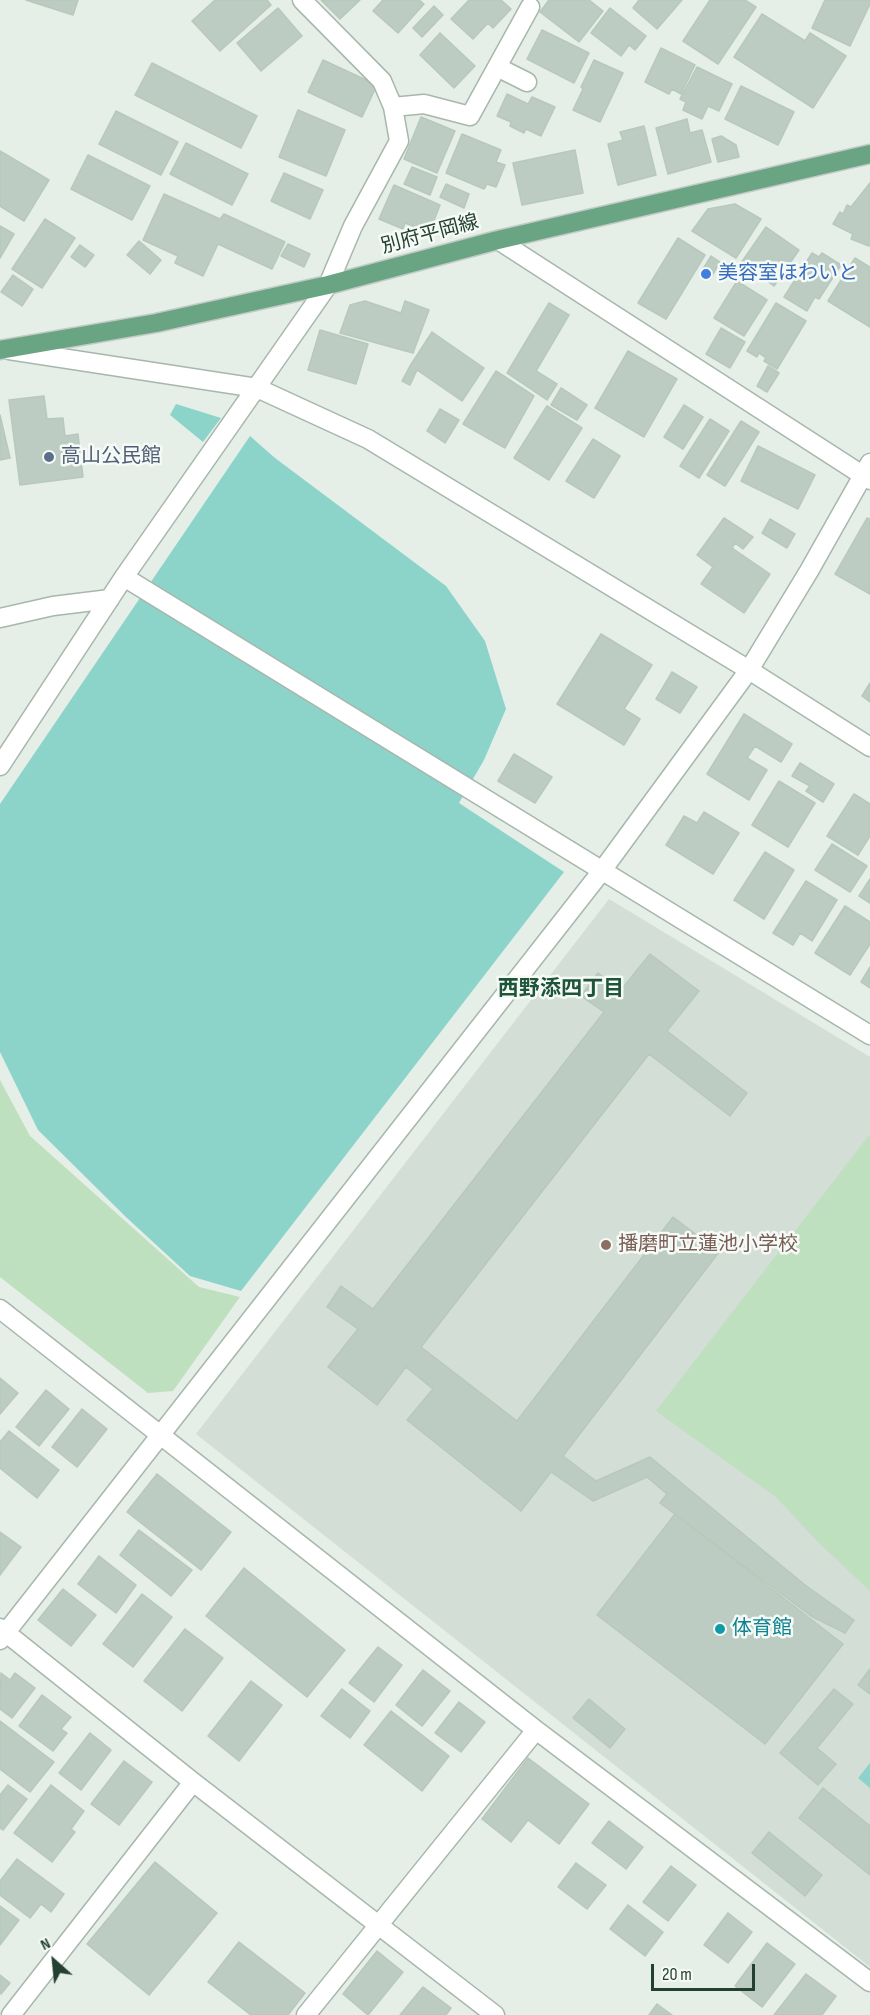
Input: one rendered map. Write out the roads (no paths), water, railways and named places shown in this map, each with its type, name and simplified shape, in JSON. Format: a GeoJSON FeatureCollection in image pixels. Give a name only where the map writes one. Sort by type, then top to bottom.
{"type":"FeatureCollection","features":[{"type":"Feature","properties":{"kind":"main road","name":"別府平岡線"},"geometry":{"type":"LineString","coordinates":[[2,350],[156,323],[328,285],[498,240],[870,154]]}},
{"type":"Feature","properties":{"kind":"street"},"geometry":{"type":"LineString","coordinates":[[0,766],[124,577],[328,285],[353,226],[399,141],[393,107],[382,81],[302,0]]}},
{"type":"Feature","properties":{"kind":"street"},"geometry":{"type":"LineString","coordinates":[[393,107],[424,104],[470,116],[530,7]]}},
{"type":"Feature","properties":{"kind":"street"},"geometry":{"type":"LineString","coordinates":[[497,67],[527,82]]}},
{"type":"Feature","properties":{"kind":"street"},"geometry":{"type":"LineString","coordinates":[[495,2015],[2,1633],[161,1436],[601,872],[748,670],[868,473],[498,240]]}},
{"type":"Feature","properties":{"kind":"street"},"geometry":{"type":"LineString","coordinates":[[2,350],[257,388],[368,439],[748,670],[870,747]]}},
{"type":"Feature","properties":{"kind":"street"},"geometry":{"type":"LineString","coordinates":[[124,577],[601,872],[870,1035]]}},
{"type":"Feature","properties":{"kind":"street"},"geometry":{"type":"LineString","coordinates":[[0,618],[53,606],[110,599]]}},
{"type":"Feature","properties":{"kind":"street"},"geometry":{"type":"LineString","coordinates":[[0,1310],[536,1730],[870,1982]]}},
{"type":"Feature","properties":{"kind":"street"},"geometry":{"type":"LineString","coordinates":[[306,2015],[536,1730]]}},
{"type":"Feature","properties":{"kind":"street"},"geometry":{"type":"LineString","coordinates":[[11,2015],[194,1782]]}},
{"type":"Feature","properties":{"kind":"water"},"geometry":{"type":"Polygon","coordinates":[[[176,404],[221,418],[203,442],[170,415],[176,404]]]}},
{"type":"Feature","properties":{"kind":"water"},"geometry":{"type":"Polygon","coordinates":[[[250,436],[275,458],[446,586],[485,641],[506,709],[484,760],[459,803],[564,872],[241,1291],[190,1276],[127,1218],[38,1130],[0,1052],[0,804],[250,436]]]}},
{"type":"Feature","properties":{"kind":"water"},"geometry":{"type":"Polygon","coordinates":[[[870,1763],[870,1788],[858,1778],[870,1763]]]}},
{"type":"Feature","properties":{"kind":"place","name":"美容室ほわいと"},"geometry":{"type":"Point","coordinates":[706,274]}},
{"type":"Feature","properties":{"kind":"place","name":"高山公民館"},"geometry":{"type":"Point","coordinates":[49,457]}},
{"type":"Feature","properties":{"kind":"place","name":"播磨町立蓮池小学校"},"geometry":{"type":"Point","coordinates":[606,1245]}},
{"type":"Feature","properties":{"kind":"place","name":"体育館"},"geometry":{"type":"Point","coordinates":[720,1629]}},
{"type":"Feature","properties":{"kind":"district","name":"西野添四丁目"},"geometry":{"type":"Point","coordinates":[561,990]}}]}
